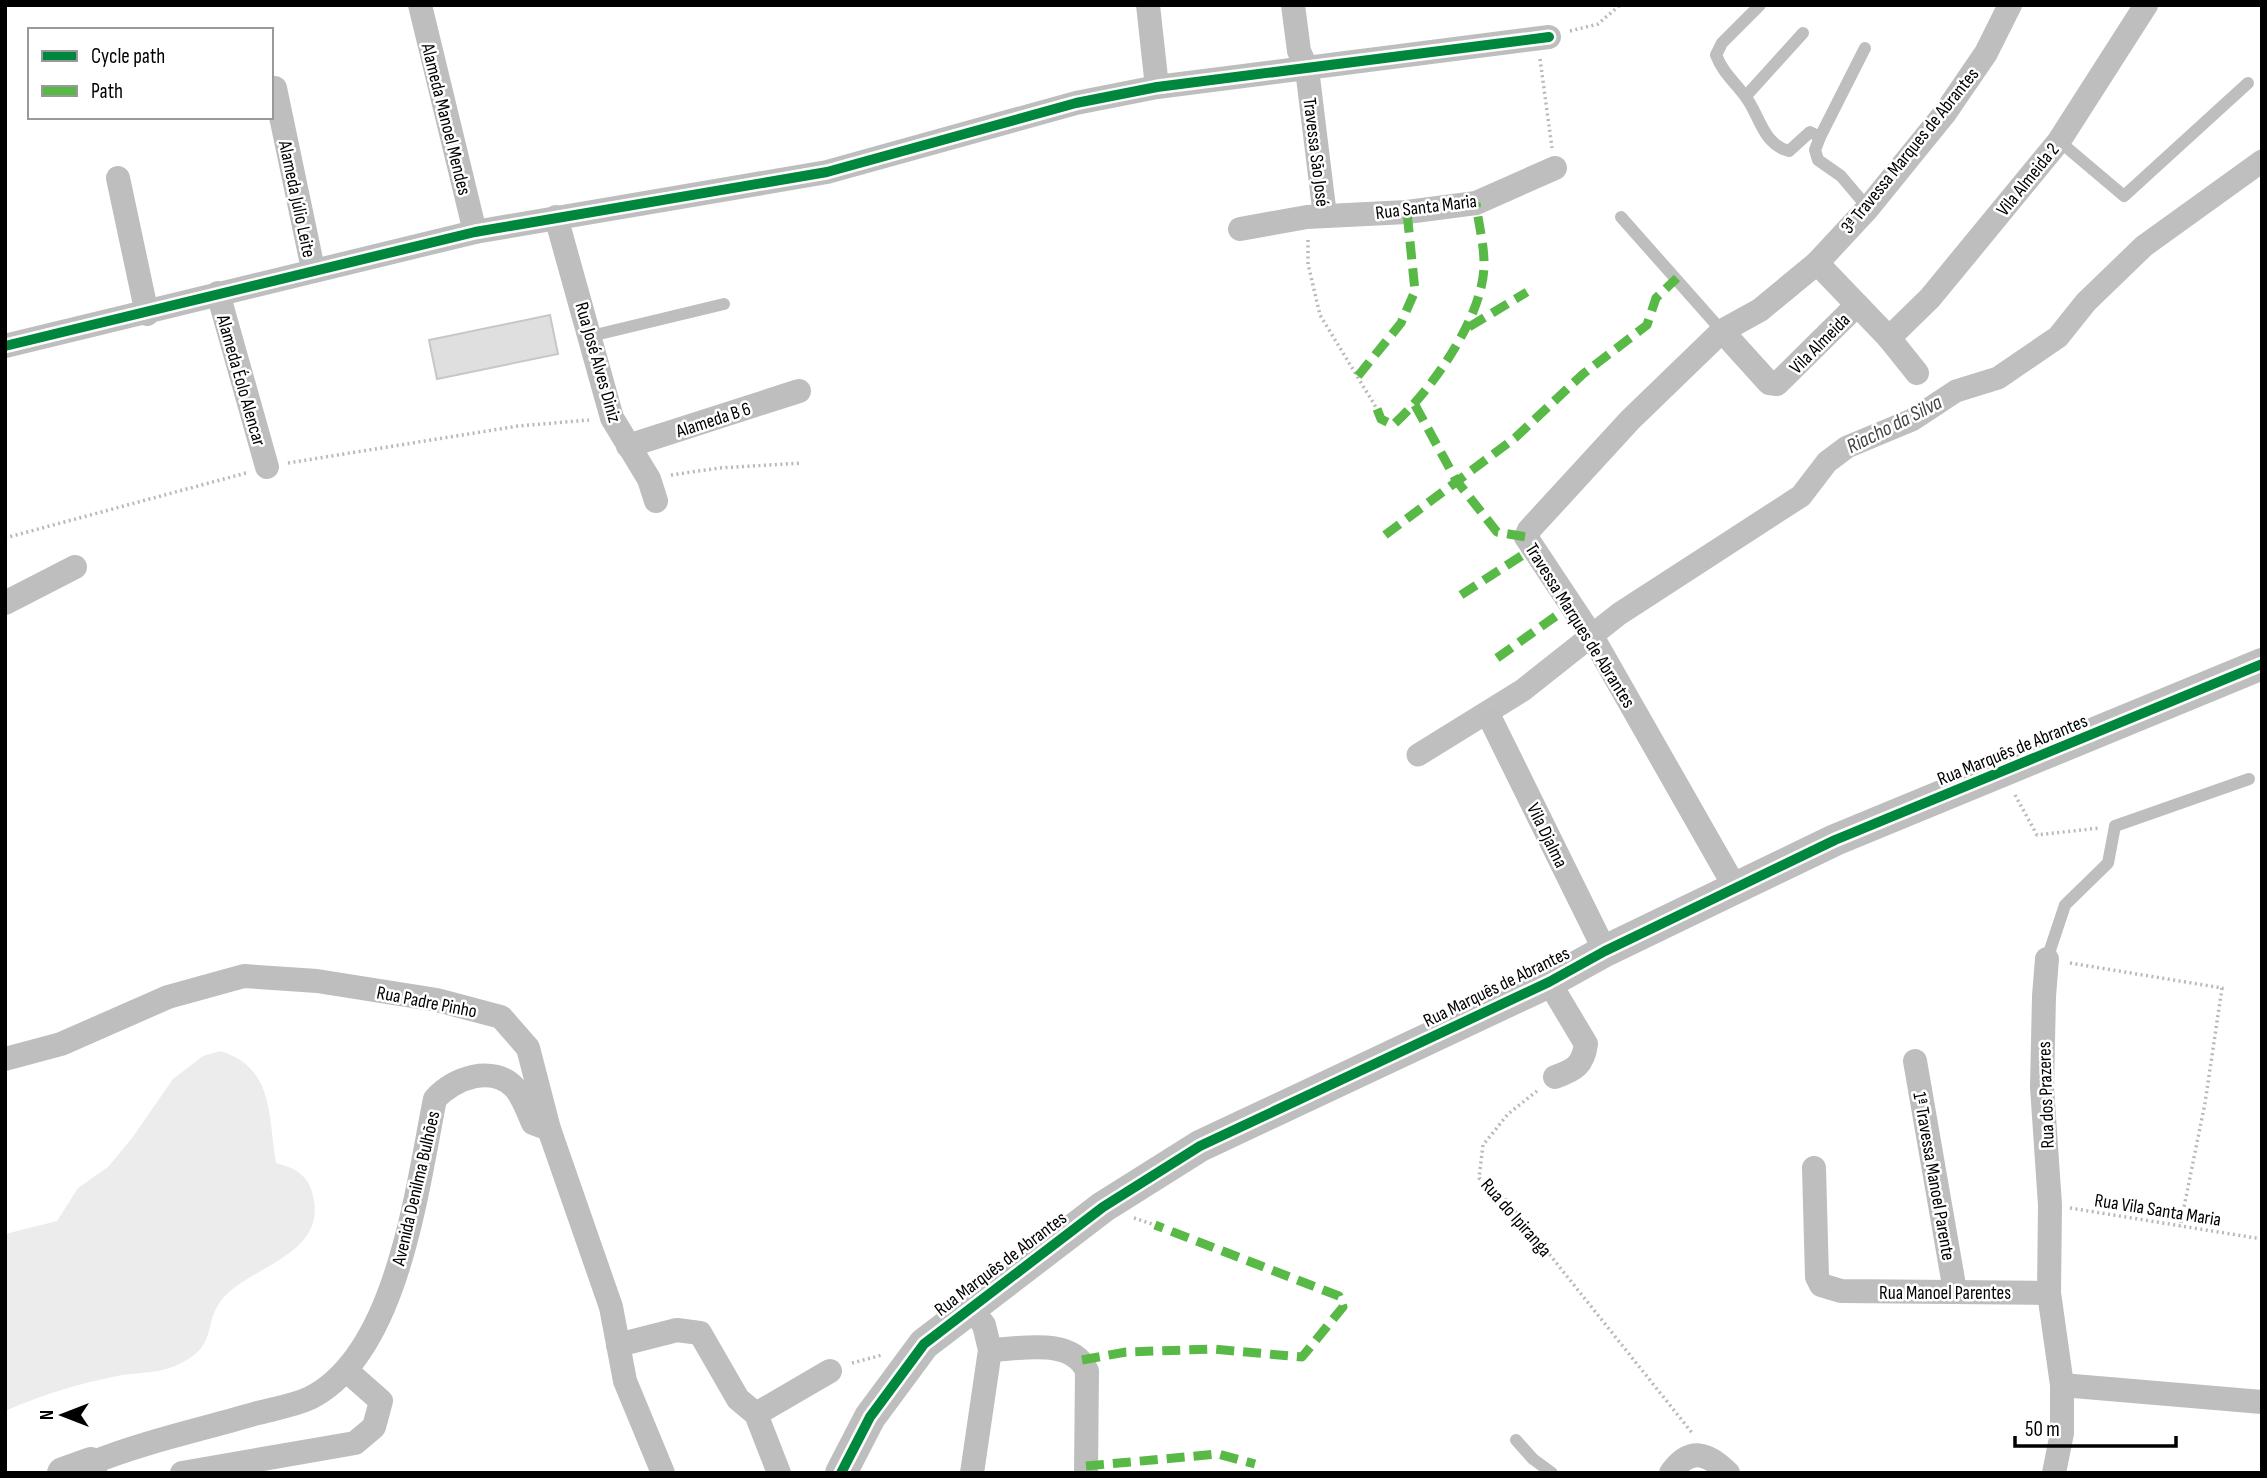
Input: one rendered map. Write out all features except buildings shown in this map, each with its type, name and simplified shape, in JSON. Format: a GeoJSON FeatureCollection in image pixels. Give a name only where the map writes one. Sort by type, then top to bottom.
{"type":"FeatureCollection","features":[{"type":"Feature","properties":{"kind":"street","name":"Alameda Manoel Mendes"},"geometry":{"type":"LineString","coordinates":[[420,5],[475,232]]}},
{"type":"Feature","properties":{"kind":"street"},"geometry":{"type":"LineString","coordinates":[[1148,5],[1157,87]]}},
{"type":"Feature","properties":{"kind":"street","name":"Travessa São José"},"geometry":{"type":"LineString","coordinates":[[1293,5],[1300,51],[1307,69],[1316,216]]}},
{"type":"Feature","properties":{"kind":"street","name":"3ª Travessa Marques de Abrantes"},"geometry":{"type":"LineString","coordinates":[[1760,310],[1817,263],[1868,208],[1945,113],[1986,53],[2010,5]]}},
{"type":"Feature","properties":{"kind":"street","name":"Vila Almeida 2"},"geometry":{"type":"LineString","coordinates":[[1889,338],[1930,298],[2059,141],[2146,5]]}},
{"type":"Feature","properties":{"kind":"street"},"geometry":{"type":"LineString","coordinates":[[5,346],[147,314],[313,269],[475,232],[827,172],[1076,103],[1157,87],[1549,37]]}},
{"type":"Feature","properties":{"kind":"street","name":"Alameda Júlio Leite"},"geometry":{"type":"LineString","coordinates":[[275,88],[313,269]]}},
{"type":"Feature","properties":{"kind":"street","name":"Rua Santa Maria"},"geometry":{"type":"LineString","coordinates":[[1240,229],[1316,216],[1407,212],[1476,203],[1555,168]]}},
{"type":"Feature","properties":{"kind":"street"},"geometry":{"type":"LineString","coordinates":[[118,178],[147,314]]}},
{"type":"Feature","properties":{"kind":"street","name":"Rua José Alves Diniz"},"geometry":{"type":"LineString","coordinates":[[556,217],[612,418],[652,490]]}},
{"type":"Feature","properties":{"kind":"street"},"geometry":{"type":"LineString","coordinates":[[1817,263],[1889,338],[1917,373]]}},
{"type":"Feature","properties":{"kind":"street","name":"Alameda Éolo Alencar"},"geometry":{"type":"LineString","coordinates":[[218,293],[267,467]]}},
{"type":"Feature","properties":{"kind":"street","name":"Vila Almeida"},"geometry":{"type":"LineString","coordinates":[[1722,331],[1769,383],[1777,384],[1857,305]]}},
{"type":"Feature","properties":{"kind":"street","name":"Travessa Marques de Abrantes"},"geometry":{"type":"LineString","coordinates":[[1736,889],[1592,638],[1526,537],[1528,530],[1630,420],[1722,331],[1760,310]]}},
{"type":"Feature","properties":{"kind":"street","name":"Alameda B 6"},"geometry":{"type":"LineString","coordinates":[[628,446],[799,391]]}},
{"type":"Feature","properties":{"kind":"street"},"geometry":{"type":"LineString","coordinates":[[5,603],[75,567]]}},
{"type":"Feature","properties":{"kind":"street","name":"Rua Marquês de Abrantes"},"geometry":{"type":"LineString","coordinates":[[841,1473],[870,1417],[924,1344],[1103,1207],[1200,1146],[1549,982],[1605,951],[1835,840],[2262,664]]}},
{"type":"Feature","properties":{"kind":"street","name":"Vila Djalma"},"geometry":{"type":"LineString","coordinates":[[1491,720],[1605,951]]}},
{"type":"Feature","properties":{"kind":"street","name":"Rua dos Prazeres"},"geometry":{"type":"LineString","coordinates":[[2048,959],[2043,996],[2042,1087],[2050,1205],[2049,1293],[2062,1385],[2062,1433],[2054,1473]]}},
{"type":"Feature","properties":{"kind":"street","name":"Rua Padre Pinho"},"geometry":{"type":"LineString","coordinates":[[5,1059],[61,1044],[168,997],[244,976],[317,981],[437,1000],[501,1017],[528,1048],[549,1129],[611,1307],[625,1381],[663,1473]]}},
{"type":"Feature","properties":{"kind":"street"},"geometry":{"type":"LineString","coordinates":[[1549,982],[1586,1044],[1583,1061],[1574,1071],[1555,1077]]}},
{"type":"Feature","properties":{"kind":"street","name":"1ª Travessa Manoel Parente"},"geometry":{"type":"LineString","coordinates":[[1915,1061],[1955,1291]]}},
{"type":"Feature","properties":{"kind":"street","name":"Avenida Denilma Bulhões"},"geometry":{"type":"LineString","coordinates":[[82,1469],[121,1451],[308,1399],[347,1371],[363,1349],[402,1259],[435,1099],[444,1088],[471,1076],[502,1077],[516,1089],[533,1123],[549,1129]]}},
{"type":"Feature","properties":{"kind":"street","name":"Rua Manoel Parentes"},"geometry":{"type":"LineString","coordinates":[[1814,1168],[1817,1277],[1821,1285],[1841,1291],[2049,1293]]}},
{"type":"Feature","properties":{"kind":"street"},"geometry":{"type":"LineString","coordinates":[[971,1308],[984,1325],[990,1350],[972,1473]]}},
{"type":"Feature","properties":{"kind":"street"},"geometry":{"type":"LineString","coordinates":[[618,1345],[677,1330],[700,1333],[738,1399],[756,1413],[779,1473]]}},
{"type":"Feature","properties":{"kind":"street"},"geometry":{"type":"LineString","coordinates":[[990,1350],[1042,1348],[1072,1351],[1082,1360],[1087,1371],[1086,1473]]}},
{"type":"Feature","properties":{"kind":"street"},"geometry":{"type":"LineString","coordinates":[[182,1473],[355,1443],[374,1427],[381,1401],[347,1371]]}},
{"type":"Feature","properties":{"kind":"street"},"geometry":{"type":"LineString","coordinates":[[756,1413],[830,1371]]}},
{"type":"Feature","properties":{"kind":"street"},"geometry":{"type":"LineString","coordinates":[[2062,1385],[2262,1402]]}},
{"type":"Feature","properties":{"kind":"street"},"geometry":{"type":"LineString","coordinates":[[1671,1473],[1677,1465],[1693,1455],[1720,1465]]}},
{"type":"Feature","properties":{"kind":"lane"},"geometry":{"type":"LineString","coordinates":[[1760,5],[1723,43],[1716,55],[1723,72],[1746,96],[1764,133],[1779,148],[1789,150],[1810,132],[1820,137]]}},
{"type":"Feature","properties":{"kind":"lane"},"geometry":{"type":"LineString","coordinates":[[1746,96],[1803,33]]}},
{"type":"Feature","properties":{"kind":"lane"},"geometry":{"type":"LineString","coordinates":[[1865,48],[1815,150],[1818,160],[1841,176],[1868,208]]}},
{"type":"Feature","properties":{"kind":"lane"},"geometry":{"type":"LineString","coordinates":[[2059,141],[2124,196],[2135,190],[2248,83]]}},
{"type":"Feature","properties":{"kind":"lane"},"geometry":{"type":"LineString","coordinates":[[1621,217],[1722,331]]}},
{"type":"Feature","properties":{"kind":"lane"},"geometry":{"type":"LineString","coordinates":[[591,336],[724,304]]}},
{"type":"Feature","properties":{"kind":"lane"},"geometry":{"type":"LineString","coordinates":[[2115,826],[2249,779]]}},
{"type":"Feature","properties":{"kind":"lane","name":"Rua dos Prazeres"},"geometry":{"type":"LineString","coordinates":[[2048,959],[2065,905],[2108,863],[2115,826]]}},
{"type":"Feature","properties":{"kind":"lane"},"geometry":{"type":"LineString","coordinates":[[1516,1440],[1533,1459],[1552,1473]]}},
{"type":"Feature","properties":{"kind":"path"},"geometry":{"type":"LineString","coordinates":[[1555,168],[1541,84],[1540,55],[1549,37],[1598,24],[1620,5]]}},
{"type":"Feature","properties":{"kind":"path"},"geometry":{"type":"LineString","coordinates":[[1316,216],[1308,264],[1320,315],[1377,410]]}},
{"type":"Feature","properties":{"kind":"path"},"geometry":{"type":"LineString","coordinates":[[5,538],[267,467],[518,426],[612,418]]}},
{"type":"Feature","properties":{"kind":"path"},"geometry":{"type":"LineString","coordinates":[[652,490],[719,468],[802,463]]}},
{"type":"Feature","properties":{"kind":"path"},"geometry":{"type":"LineString","coordinates":[[2002,772],[2037,835],[2115,826]]}},
{"type":"Feature","properties":{"kind":"path"},"geometry":{"type":"LineString","coordinates":[[2048,959],[2222,988],[2205,1104],[2179,1227]]}},
{"type":"Feature","properties":{"kind":"path"},"geometry":{"type":"LineString","coordinates":[[830,1371],[924,1344]]}},
{"type":"Feature","properties":{"kind":"shaded area"},"geometry":{"type":"Polygon","coordinates":[[[220,1051],[238,1058],[250,1068],[259,1081],[269,1111],[276,1163],[300,1174],[311,1189],[314,1216],[309,1232],[299,1245],[285,1256],[225,1296],[213,1316],[205,1342],[190,1358],[160,1370],[74,1386],[5,1411],[5,1234],[57,1221],[78,1188],[108,1167],[132,1138],[173,1079],[203,1056],[220,1051]]]}},
{"type":"Feature","properties":{"kind":"waterway","name":"Riacho da Silva"},"geometry":{"type":"LineString","coordinates":[[1418,755],[1523,690],[1619,614],[1801,496],[1827,462],[1847,447],[1912,420],[1956,391],[1998,378],[2058,337],[2086,302],[2144,246],[2262,161]]}},
{"type":"Feature","properties":{"kind":"marked path"},"geometry":{"type":"LineString","coordinates":[[1377,409],[1381,419],[1393,425],[1439,373],[1466,328],[1476,305],[1484,263],[1476,203]]}},
{"type":"Feature","properties":{"kind":"marked path"},"geometry":{"type":"LineString","coordinates":[[1358,376],[1401,323],[1415,291],[1407,212]]}},
{"type":"Feature","properties":{"kind":"marked path"},"geometry":{"type":"LineString","coordinates":[[1385,535],[1515,438],[1583,374],[1647,325],[1656,298],[1677,278]]}},
{"type":"Feature","properties":{"kind":"marked path"},"geometry":{"type":"LineString","coordinates":[[1469,327],[1527,292]]}},
{"type":"Feature","properties":{"kind":"marked path"},"geometry":{"type":"LineString","coordinates":[[1415,405],[1456,480],[1497,532],[1526,537]]}},
{"type":"Feature","properties":{"kind":"marked path"},"geometry":{"type":"LineString","coordinates":[[1461,595],[1532,549]]}},
{"type":"Feature","properties":{"kind":"marked path"},"geometry":{"type":"LineString","coordinates":[[1497,658],[1570,606]]}},
{"type":"Feature","properties":{"kind":"marked path"},"geometry":{"type":"LineString","coordinates":[[1082,1360],[1126,1352],[1213,1349],[1302,1357],[1343,1307],[1339,1296],[1155,1225]]}},
{"type":"Feature","properties":{"kind":"marked path"},"geometry":{"type":"LineString","coordinates":[[1086,1466],[1218,1454],[1255,1464]]}},
{"type":"Feature","properties":{"kind":"cycle path"},"geometry":{"type":"LineString","coordinates":[[5,346],[475,232],[827,172],[1076,103],[1157,87],[1549,37]]}},
{"type":"Feature","properties":{"kind":"cycle path"},"geometry":{"type":"LineString","coordinates":[[841,1473],[870,1417],[924,1344],[1103,1207],[1200,1146],[1549,982],[1605,951],[1835,840],[2262,664]]}}]}
